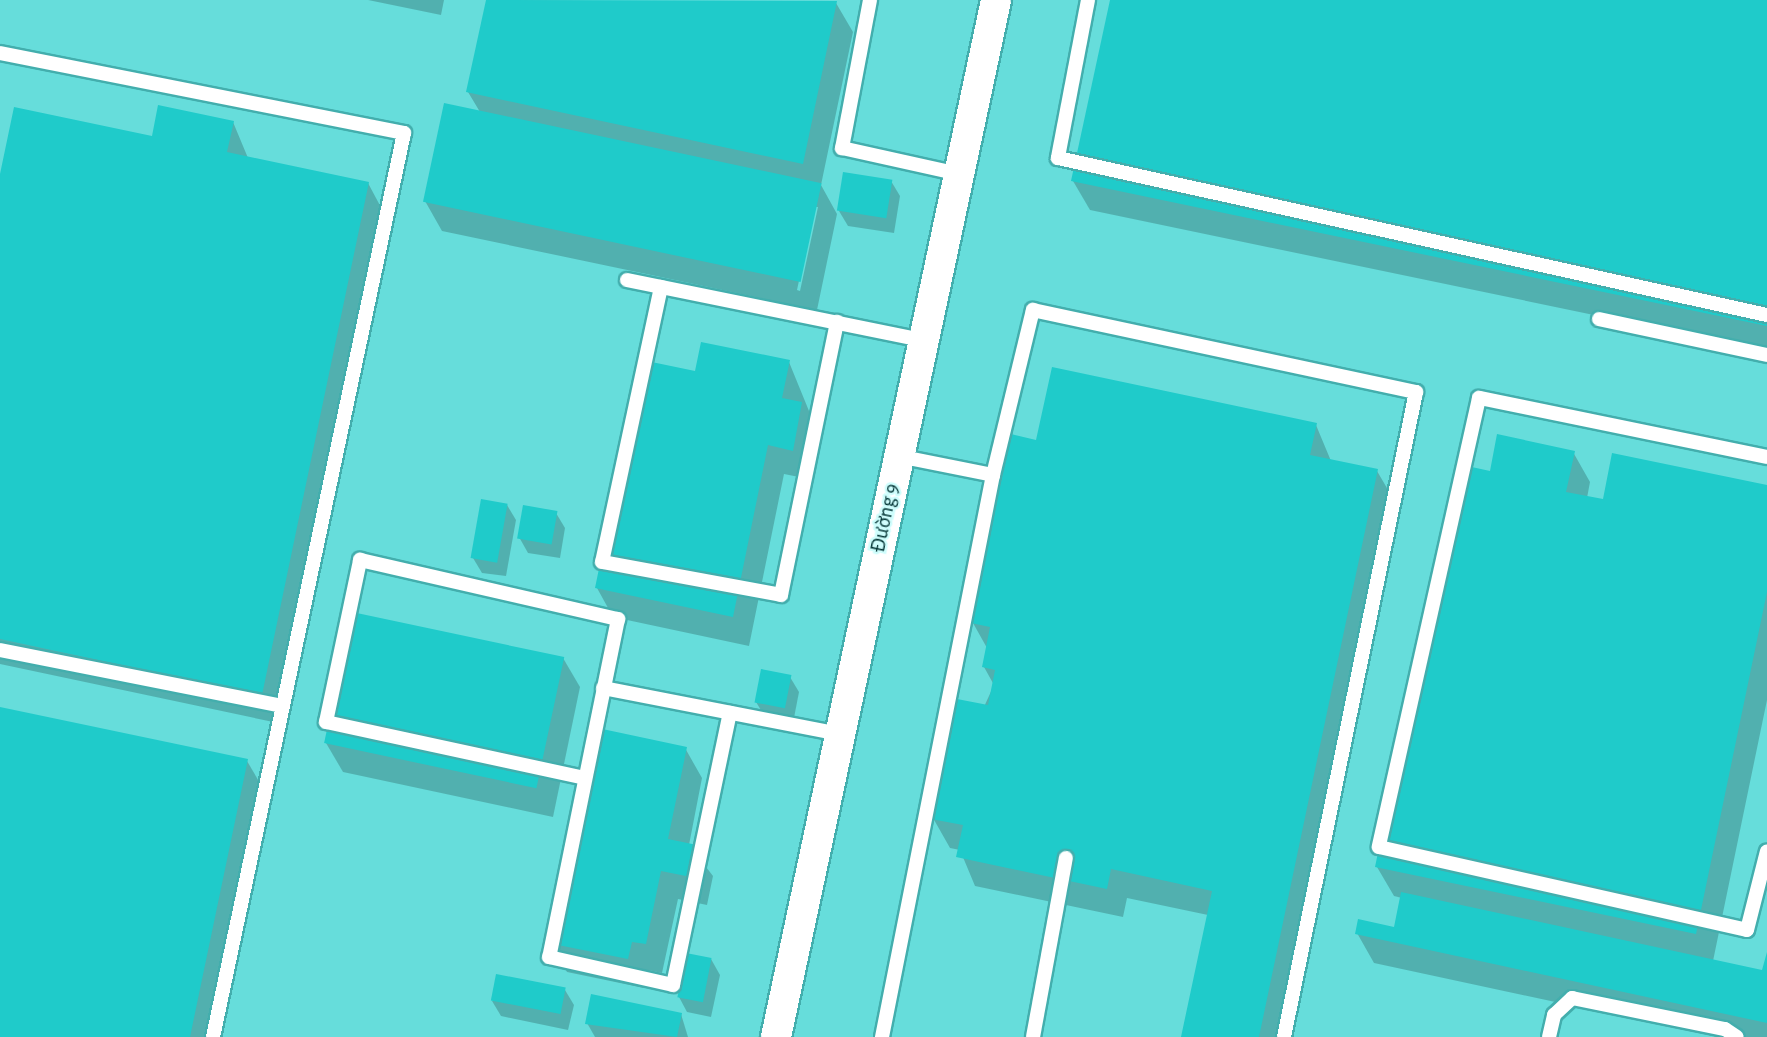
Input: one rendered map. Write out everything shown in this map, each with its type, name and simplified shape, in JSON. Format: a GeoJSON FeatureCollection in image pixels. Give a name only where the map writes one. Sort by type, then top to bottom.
{"type":"FeatureCollection","features":[{"type":"Feature","properties":{"kind":"street","name":"Đường 9"},"geometry":{"type":"LineString","coordinates":[[776,1037],[996,0]]}},
{"type":"Feature","properties":{"kind":"lane"},"geometry":{"type":"LineString","coordinates":[[870,0],[842,148],[959,174]]}},
{"type":"Feature","properties":{"kind":"lane"},"geometry":{"type":"LineString","coordinates":[[1088,0],[1058,158],[1767,315]]}},
{"type":"Feature","properties":{"kind":"lane"},"geometry":{"type":"LineString","coordinates":[[0,53],[404,133],[213,1037]]}},
{"type":"Feature","properties":{"kind":"lane"},"geometry":{"type":"LineString","coordinates":[[627,280],[923,340]]}},
{"type":"Feature","properties":{"kind":"lane"},"geometry":{"type":"LineString","coordinates":[[661,287],[602,562],[781,595],[837,322]]}},
{"type":"Feature","properties":{"kind":"lane"},"geometry":{"type":"LineString","coordinates":[[882,1037],[993,475],[1032,310],[1416,392],[1284,1037]]}},
{"type":"Feature","properties":{"kind":"lane"},"geometry":{"type":"LineString","coordinates":[[1599,319],[1767,355]]}},
{"type":"Feature","properties":{"kind":"lane"},"geometry":{"type":"LineString","coordinates":[[1767,457],[1479,398],[1379,847],[1747,930],[1767,850]]}},
{"type":"Feature","properties":{"kind":"lane"},"geometry":{"type":"LineString","coordinates":[[898,456],[993,475]]}},
{"type":"Feature","properties":{"kind":"lane"},"geometry":{"type":"LineString","coordinates":[[585,778],[326,722],[360,560],[618,619],[549,957],[673,985],[730,713]]}},
{"type":"Feature","properties":{"kind":"lane"},"geometry":{"type":"LineString","coordinates":[[0,650],[283,706]]}},
{"type":"Feature","properties":{"kind":"lane"},"geometry":{"type":"LineString","coordinates":[[603,688],[839,734]]}},
{"type":"Feature","properties":{"kind":"lane"},"geometry":{"type":"LineString","coordinates":[[1033,1037],[1066,858]]}},
{"type":"Feature","properties":{"kind":"lane"},"geometry":{"type":"LineString","coordinates":[[1549,1037],[1554,1015],[1572,998],[1726,1029],[1737,1037]]}},
{"type":"Feature","properties":{"kind":"shaded area"},"geometry":{"type":"Polygon","coordinates":[[[0,0],[1767,0],[1767,1037],[0,1037],[0,0]]]}},
{"type":"Feature","properties":{"kind":"building"},"geometry":{"type":"Polygon","coordinates":[[[486,0],[837,1],[803,164],[466,92],[486,0]]]}},
{"type":"Feature","properties":{"kind":"building"},"geometry":{"type":"Polygon","coordinates":[[[1110,0],[1767,0],[1767,326],[1071,181],[1110,0]]]}},
{"type":"Feature","properties":{"kind":"building"},"geometry":{"type":"Polygon","coordinates":[[[444,103],[822,183],[801,282],[423,202],[444,103]]]}},
{"type":"Feature","properties":{"kind":"building"},"geometry":{"type":"Polygon","coordinates":[[[158,105],[234,121],[227,152],[369,182],[262,695],[0,639],[0,174],[14,107],[152,136],[158,105]]]}},
{"type":"Feature","properties":{"kind":"building"},"geometry":{"type":"Polygon","coordinates":[[[843,172],[892,180],[886,218],[837,211],[843,172]]]}},
{"type":"Feature","properties":{"kind":"building"},"geometry":{"type":"Polygon","coordinates":[[[701,342],[790,360],[782,398],[802,402],[793,451],[768,445],[733,617],[595,588],[642,360],[695,371],[701,342]]]}},
{"type":"Feature","properties":{"kind":"building"},"geometry":{"type":"Polygon","coordinates":[[[1052,367],[1317,423],[1310,455],[1378,469],[1259,1037],[1181,1037],[1212,891],[1111,869],[1107,889],[956,857],[963,825],[931,819],[957,699],[988,705],[995,670],[982,667],[990,627],[971,623],[1011,434],[1036,440],[1052,367]]]}},
{"type":"Feature","properties":{"kind":"building"},"geometry":{"type":"Polygon","coordinates":[[[1497,434],[1575,451],[1566,492],[1603,499],[1612,453],[1767,485],[1767,592],[1696,934],[1375,867],[1458,464],[1490,471],[1497,434]]]}},
{"type":"Feature","properties":{"kind":"building"},"geometry":{"type":"Polygon","coordinates":[[[481,499],[508,504],[497,563],[471,558],[481,499]]]}},
{"type":"Feature","properties":{"kind":"building"},"geometry":{"type":"Polygon","coordinates":[[[523,505],[557,511],[552,545],[517,538],[523,505]]]}},
{"type":"Feature","properties":{"kind":"building"},"geometry":{"type":"Polygon","coordinates":[[[352,612],[564,657],[536,788],[324,743],[352,612]]]}},
{"type":"Feature","properties":{"kind":"building"},"geometry":{"type":"Polygon","coordinates":[[[761,669],[791,675],[785,708],[755,702],[761,669]]]}},
{"type":"Feature","properties":{"kind":"building"},"geometry":{"type":"Polygon","coordinates":[[[0,707],[248,759],[190,1037],[0,1037],[0,707]]]}},
{"type":"Feature","properties":{"kind":"building"},"geometry":{"type":"Polygon","coordinates":[[[593,727],[687,747],[668,839],[697,845],[691,877],[661,871],[646,944],[632,942],[628,959],[548,943],[593,727]]]}},
{"type":"Feature","properties":{"kind":"building"},"geometry":{"type":"Polygon","coordinates":[[[1401,892],[1762,970],[1767,952],[1767,1023],[1355,934],[1358,919],[1394,927],[1401,892]]]}},
{"type":"Feature","properties":{"kind":"building"},"geometry":{"type":"Polygon","coordinates":[[[686,953],[712,958],[703,1002],[677,997],[686,953]]]}},
{"type":"Feature","properties":{"kind":"building"},"geometry":{"type":"Polygon","coordinates":[[[496,974],[566,988],[561,1014],[491,1001],[496,974]]]}},
{"type":"Feature","properties":{"kind":"building"},"geometry":{"type":"Polygon","coordinates":[[[591,994],[682,1013],[677,1037],[585,1024],[591,994]]]}}]}
